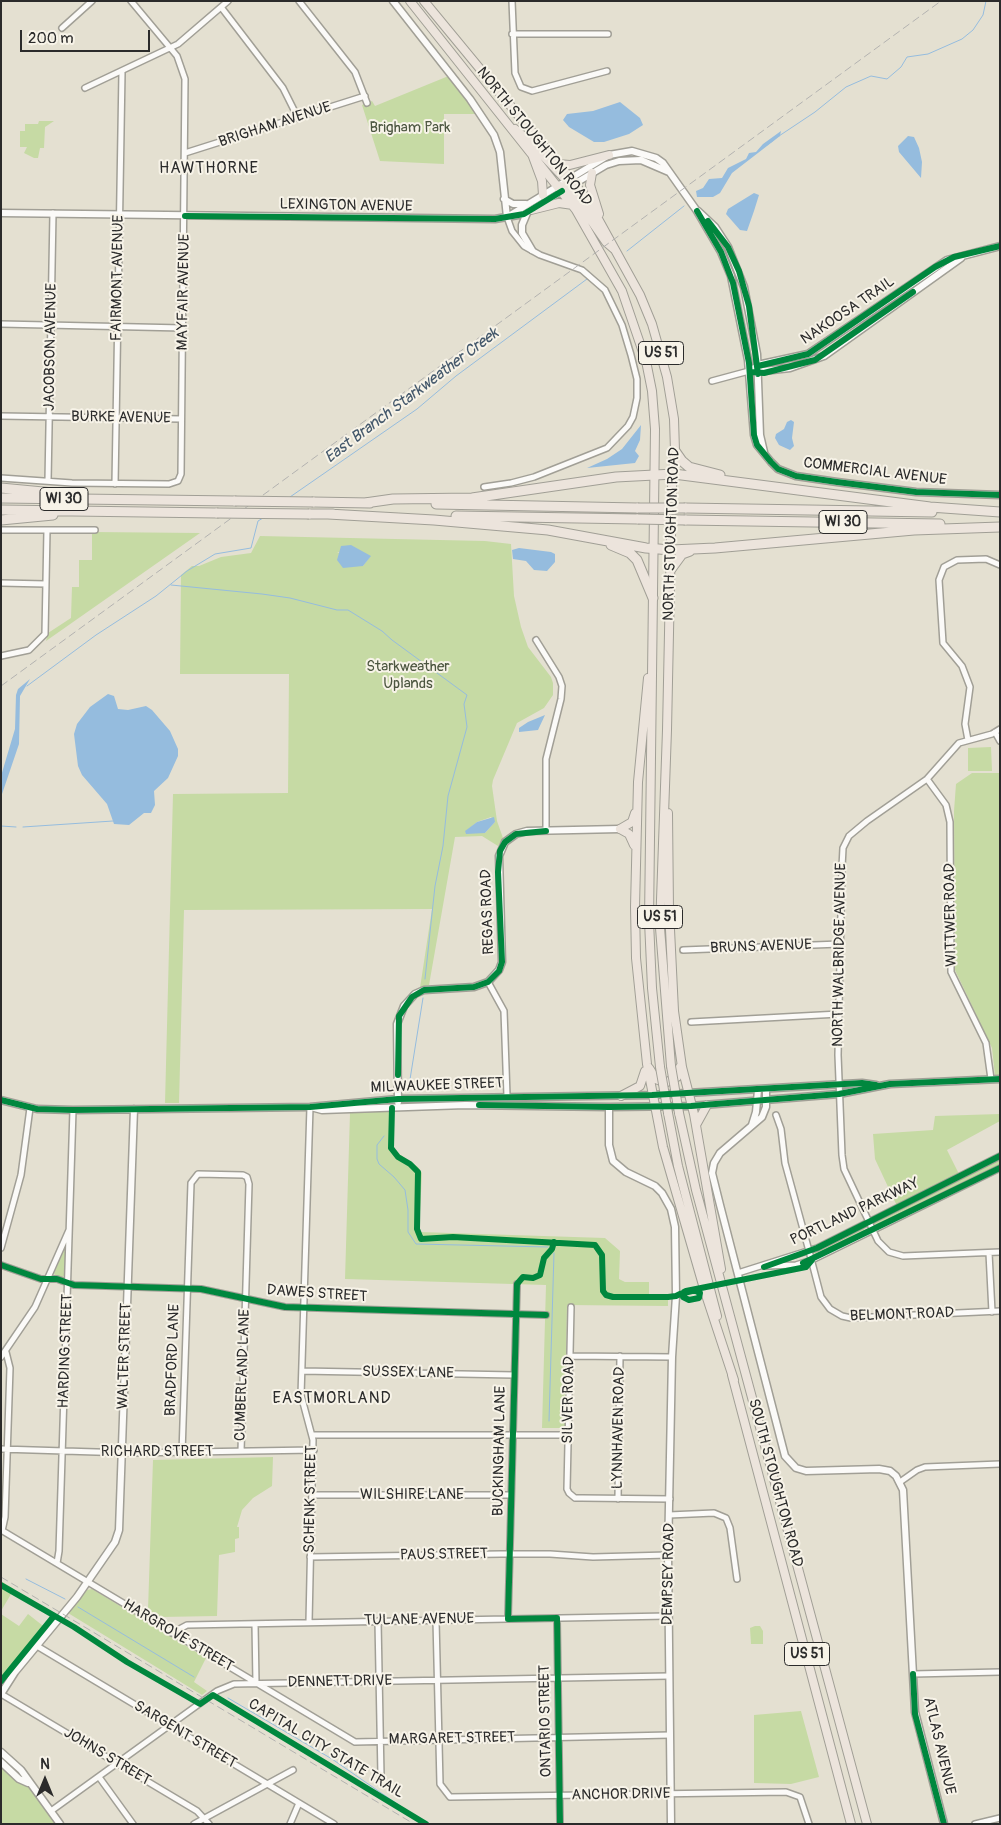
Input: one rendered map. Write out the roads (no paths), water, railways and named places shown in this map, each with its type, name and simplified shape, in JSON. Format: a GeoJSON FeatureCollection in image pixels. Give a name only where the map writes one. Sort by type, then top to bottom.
{"type":"FeatureCollection","features":[{"type":"Feature","properties":{"kind":"highway"},"geometry":{"type":"LineString","coordinates":[[676,451],[682,461],[692,468],[767,486]]}},
{"type":"Feature","properties":{"kind":"highway"},"geometry":{"type":"LineString","coordinates":[[365,503],[393,499],[480,497],[588,481],[674,474],[930,507],[1000,512]]}},
{"type":"Feature","properties":{"kind":"highway"},"geometry":{"type":"LineString","coordinates":[[1,488],[126,500]]}},
{"type":"Feature","properties":{"kind":"highway","name":"WI 30"},"geometry":{"type":"LineString","coordinates":[[1,498],[1000,512]]}},
{"type":"Feature","properties":{"kind":"highway","name":"WI 30"},"geometry":{"type":"LineString","coordinates":[[1,510],[1000,526]]}},
{"type":"Feature","properties":{"kind":"highway"},"geometry":{"type":"LineString","coordinates":[[1,520],[98,511]]}},
{"type":"Feature","properties":{"kind":"highway"},"geometry":{"type":"LineString","coordinates":[[328,514],[451,521],[575,534],[654,549],[671,550],[914,530],[1000,526]]}},
{"type":"Feature","properties":{"kind":"highway"},"geometry":{"type":"LineString","coordinates":[[575,534],[630,553],[642,567],[653,598]]}},
{"type":"Feature","properties":{"kind":"highway"},"geometry":{"type":"LineString","coordinates":[[671,569],[682,554],[698,549]]}},
{"type":"Feature","properties":{"kind":"main road","name":"NORTH STOUGHTON ROAD"},"geometry":{"type":"LineString","coordinates":[[410,1],[505,123],[531,152],[566,185],[602,226],[640,295],[659,345],[671,401],[676,451],[671,550],[660,928],[671,1066],[684,1142]]}},
{"type":"Feature","properties":{"kind":"main road","name":"NORTH STOUGHTON ROAD"},"geometry":{"type":"LineString","coordinates":[[424,1],[557,164],[572,205],[612,272],[629,308],[649,378],[654,408],[649,921],[652,988],[660,1066],[674,1144]]}},
{"type":"Feature","properties":{"kind":"main road"},"geometry":{"type":"LineString","coordinates":[[505,123],[531,142],[566,185],[606,242],[618,252]]}},
{"type":"Feature","properties":{"kind":"main road"},"geometry":{"type":"LineString","coordinates":[[531,152],[542,181],[543,195]]}},
{"type":"Feature","properties":{"kind":"main road"},"geometry":{"type":"LineString","coordinates":[[557,164],[570,165],[609,155]]}},
{"type":"Feature","properties":{"kind":"main road"},"geometry":{"type":"LineString","coordinates":[[592,174],[590,185],[602,226]]}},
{"type":"Feature","properties":{"kind":"main road"},"geometry":{"type":"LineString","coordinates":[[530,208],[559,203],[572,205]]}},
{"type":"Feature","properties":{"kind":"main road"},"geometry":{"type":"LineString","coordinates":[[653,632],[637,802],[636,860],[636,958],[646,1064],[663,1147],[694,1256],[734,1380]]}},
{"type":"Feature","properties":{"kind":"main road"},"geometry":{"type":"LineString","coordinates":[[666,768],[674,1011],[680,1055],[696,1125],[720,1259],[724,1293]]}},
{"type":"Feature","properties":{"kind":"main road"},"geometry":{"type":"LineString","coordinates":[[636,860],[632,837],[620,829],[632,821],[637,802]]}},
{"type":"Feature","properties":{"kind":"main road"},"geometry":{"type":"LineString","coordinates":[[646,1064],[659,1081],[670,1082],[679,1075],[680,1055]]}},
{"type":"Feature","properties":{"kind":"main road"},"geometry":{"type":"LineString","coordinates":[[622,1096],[640,1086],[646,1064]]}},
{"type":"Feature","properties":{"kind":"main road"},"geometry":{"type":"LineString","coordinates":[[696,1125],[707,1105]]}},
{"type":"Feature","properties":{"kind":"main road","name":"SOUTH STOUGHTON ROAD"},"geometry":{"type":"LineString","coordinates":[[684,1142],[868,1824]]}},
{"type":"Feature","properties":{"kind":"main road","name":"SOUTH STOUGHTON ROAD"},"geometry":{"type":"LineString","coordinates":[[674,1144],[734,1380],[852,1824]]}},
{"type":"Feature","properties":{"kind":"main road"},"geometry":{"type":"LineString","coordinates":[[762,1484],[774,1481]]}},
{"type":"Feature","properties":{"kind":"street"},"geometry":{"type":"LineString","coordinates":[[62,28],[92,1]]}},
{"type":"Feature","properties":{"kind":"street","name":"MAYFAIR AVENUE"},"geometry":{"type":"LineString","coordinates":[[115,484],[169,484],[178,481],[181,474],[185,79],[177,56],[131,1]]}},
{"type":"Feature","properties":{"kind":"street"},"geometry":{"type":"LineString","coordinates":[[85,88],[171,48],[228,1]]}},
{"type":"Feature","properties":{"kind":"street"},"geometry":{"type":"LineString","coordinates":[[299,1],[353,68],[366,103]]}},
{"type":"Feature","properties":{"kind":"street"},"geometry":{"type":"LineString","coordinates":[[393,1],[488,124],[500,152],[507,217],[515,236],[532,250],[576,267],[591,275],[605,290],[622,325],[637,379],[637,398],[633,417],[616,440],[602,451],[534,477],[506,484],[484,486]]}},
{"type":"Feature","properties":{"kind":"street"},"geometry":{"type":"LineString","coordinates":[[512,1],[512,34],[517,80],[521,87],[527,90],[607,71]]}},
{"type":"Feature","properties":{"kind":"street"},"geometry":{"type":"LineString","coordinates":[[221,7],[284,88],[298,118]]}},
{"type":"Feature","properties":{"kind":"street"},"geometry":{"type":"LineString","coordinates":[[512,34],[608,34]]}},
{"type":"Feature","properties":{"kind":"street","name":"FAIRMONT AVENUE"},"geometry":{"type":"LineString","coordinates":[[115,484],[122,72]]}},
{"type":"Feature","properties":{"kind":"street","name":"BRIGHAM AVENUE"},"geometry":{"type":"LineString","coordinates":[[185,154],[364,96]]}},
{"type":"Feature","properties":{"kind":"street","name":"COMMERCIAL AVENUE"},"geometry":{"type":"LineString","coordinates":[[507,217],[517,217],[609,155],[624,152],[640,152],[663,163],[697,211],[721,252],[733,283],[749,371],[754,435],[757,445],[778,469],[796,476],[916,492],[1000,495]]}},
{"type":"Feature","properties":{"kind":"street","name":"COMMERCIAL AVENUE"},"geometry":{"type":"LineString","coordinates":[[530,208],[543,195],[592,174],[614,162],[634,159],[649,163],[670,173]]}},
{"type":"Feature","properties":{"kind":"street"},"geometry":{"type":"LineString","coordinates":[[504,199],[513,204],[530,208],[521,228],[524,239],[532,250]]}},
{"type":"Feature","properties":{"kind":"street","name":"COMMERCIAL AVENUE"},"geometry":{"type":"LineString","coordinates":[[697,211],[721,236],[738,266],[749,306],[758,370],[759,433],[764,454]]}},
{"type":"Feature","properties":{"kind":"street","name":"LEXINGTON AVENUE"},"geometry":{"type":"LineString","coordinates":[[1,213],[473,220],[507,217]]}},
{"type":"Feature","properties":{"kind":"street","name":"JACOBSON AVENUE"},"geometry":{"type":"LineString","coordinates":[[48,481],[53,213]]}},
{"type":"Feature","properties":{"kind":"street","name":"NAKOOSA TRAIL"},"geometry":{"type":"LineString","coordinates":[[712,381],[738,372],[758,370],[808,354],[928,271],[954,257],[1000,246]]}},
{"type":"Feature","properties":{"kind":"street"},"geometry":{"type":"LineString","coordinates":[[1,324],[183,328]]}},
{"type":"Feature","properties":{"kind":"street","name":"BURKE AVENUE"},"geometry":{"type":"LineString","coordinates":[[1,416],[182,419]]}},
{"type":"Feature","properties":{"kind":"street"},"geometry":{"type":"LineString","coordinates":[[1,478],[115,484]]}},
{"type":"Feature","properties":{"kind":"street"},"geometry":{"type":"LineString","coordinates":[[1,530],[95,530]]}},
{"type":"Feature","properties":{"kind":"street"},"geometry":{"type":"LineString","coordinates":[[1,656],[19,654],[42,640],[46,631],[47,530]]}},
{"type":"Feature","properties":{"kind":"street"},"geometry":{"type":"LineString","coordinates":[[968,740],[965,724],[970,687],[962,666],[942,641],[939,580],[944,567],[956,560],[986,560],[1000,565]]}},
{"type":"Feature","properties":{"kind":"street"},"geometry":{"type":"LineString","coordinates":[[1,583],[46,584]]}},
{"type":"Feature","properties":{"kind":"street"},"geometry":{"type":"LineString","coordinates":[[536,640],[559,677],[562,686],[562,699],[546,759],[546,831],[620,829]]}},
{"type":"Feature","properties":{"kind":"street"},"geometry":{"type":"LineString","coordinates":[[998,730],[1000,741]]}},
{"type":"Feature","properties":{"kind":"street","name":"NORTH WALBRIDGE AVENUE"},"geometry":{"type":"LineString","coordinates":[[998,730],[955,746],[940,767],[927,779],[866,820],[849,836],[843,848],[839,1094],[844,1169],[872,1231],[884,1249],[899,1256],[1000,1252]]}},
{"type":"Feature","properties":{"kind":"street","name":"WITTWER ROAD"},"geometry":{"type":"LineString","coordinates":[[927,779],[946,805],[950,822],[951,972],[987,1046],[991,1079]]}},
{"type":"Feature","properties":{"kind":"street","name":"REGAS ROAD"},"geometry":{"type":"LineString","coordinates":[[488,982],[497,973],[502,962],[499,856],[508,839],[520,832],[546,831]]}},
{"type":"Feature","properties":{"kind":"street","name":"BRUNS AVENUE"},"geometry":{"type":"LineString","coordinates":[[683,950],[840,944]]}},
{"type":"Feature","properties":{"kind":"street"},"geometry":{"type":"LineString","coordinates":[[398,1108],[397,1024],[404,1006],[415,994],[424,990],[474,986],[488,982],[505,1014],[507,1096],[501,1101],[461,1105]]}},
{"type":"Feature","properties":{"kind":"street"},"geometry":{"type":"LineString","coordinates":[[691,1022],[839,1014]]}},
{"type":"Feature","properties":{"kind":"street","name":"MILWAUKEE STREET"},"geometry":{"type":"LineString","coordinates":[[1,1100],[30,1108],[73,1110],[310,1107],[398,1099],[507,1096],[622,1096],[1000,1079]]}},
{"type":"Feature","properties":{"kind":"street","name":"MILWAUKEE STREET"},"geometry":{"type":"LineString","coordinates":[[310,1107],[322,1110],[461,1105],[692,1106],[839,1094],[876,1085]]}},
{"type":"Feature","properties":{"kind":"street"},"geometry":{"type":"LineString","coordinates":[[766,1089],[766,1101],[762,1117],[717,1157],[712,1173],[783,1452],[789,1462],[796,1468],[814,1472],[879,1469],[890,1471],[900,1482],[917,1470],[926,1467],[1000,1464]]}},
{"type":"Feature","properties":{"kind":"street"},"geometry":{"type":"LineString","coordinates":[[751,1126],[758,1090]]}},
{"type":"Feature","properties":{"kind":"street"},"geometry":{"type":"LineString","coordinates":[[509,1105],[516,1100],[546,1101],[578,1096]]}},
{"type":"Feature","properties":{"kind":"street","name":"SCHENK STREET"},"geometry":{"type":"LineString","coordinates":[[309,1622],[314,1450],[312,1435],[301,1395],[310,1107]]}},
{"type":"Feature","properties":{"kind":"street","name":"DEMPSEY ROAD"},"geometry":{"type":"LineString","coordinates":[[609,1107],[609,1145],[614,1161],[626,1172],[659,1190],[668,1203],[675,1227],[675,1268],[672,1285],[674,1324],[668,1555],[671,1824]]}},
{"type":"Feature","properties":{"kind":"street"},"geometry":{"type":"LineString","coordinates":[[1,1248],[19,1189],[30,1108]]}},
{"type":"Feature","properties":{"kind":"street","name":"WALTER STREET"},"geometry":{"type":"LineString","coordinates":[[1,1694],[11,1677],[89,1583],[115,1542],[120,1528],[134,1109]]}},
{"type":"Feature","properties":{"kind":"street","name":"HARDING STREET"},"geometry":{"type":"LineString","coordinates":[[57,1563],[59,1550],[73,1110]]}},
{"type":"Feature","properties":{"kind":"street","name":"BELMONT ROAD"},"geometry":{"type":"LineString","coordinates":[[776,1115],[781,1129],[783,1155],[808,1251],[823,1300],[830,1309],[842,1316],[851,1318],[1000,1311]]}},
{"type":"Feature","properties":{"kind":"street","name":"PORTLAND PARKWAY"},"geometry":{"type":"LineString","coordinates":[[738,1273],[764,1267],[808,1251],[1000,1156]]}},
{"type":"Feature","properties":{"kind":"street","name":"PORTLAND PARKWAY"},"geometry":{"type":"LineString","coordinates":[[764,1267],[796,1265],[812,1260],[1000,1168]]}},
{"type":"Feature","properties":{"kind":"street","name":"BRADFORD LANE"},"geometry":{"type":"LineString","coordinates":[[182,1453],[191,1183],[198,1174],[243,1175],[248,1180]]}},
{"type":"Feature","properties":{"kind":"street","name":"CUMBERLAND LANE"},"geometry":{"type":"LineString","coordinates":[[241,1451],[248,1180]]}},
{"type":"Feature","properties":{"kind":"street"},"geometry":{"type":"LineString","coordinates":[[1,1357],[35,1308],[70,1228]]}},
{"type":"Feature","properties":{"kind":"street"},"geometry":{"type":"LineString","coordinates":[[989,1253],[992,1312]]}},
{"type":"Feature","properties":{"kind":"street","name":"DAWES STREET"},"geometry":{"type":"LineString","coordinates":[[1,1265],[41,1279],[68,1283],[188,1289],[223,1293],[269,1305],[304,1308],[546,1315]]}},
{"type":"Feature","properties":{"kind":"street","name":"BUCKINGHAM LANE"},"geometry":{"type":"LineString","coordinates":[[508,1619],[517,1284]]}},
{"type":"Feature","properties":{"kind":"street","name":"SILVER ROAD"},"geometry":{"type":"LineString","coordinates":[[570,1307],[567,1489],[569,1494],[576,1498],[618,1499]]}},
{"type":"Feature","properties":{"kind":"street"},"geometry":{"type":"LineString","coordinates":[[2,1530],[5,1517],[4,1449],[10,1368],[6,1352]]}},
{"type":"Feature","properties":{"kind":"street"},"geometry":{"type":"LineString","coordinates":[[570,1356],[672,1357]]}},
{"type":"Feature","properties":{"kind":"street","name":"LYNNHAVEN ROAD"},"geometry":{"type":"LineString","coordinates":[[618,1499],[620,1356]]}},
{"type":"Feature","properties":{"kind":"street","name":"SUSSEX LANE"},"geometry":{"type":"LineString","coordinates":[[302,1371],[514,1375]]}},
{"type":"Feature","properties":{"kind":"street"},"geometry":{"type":"LineString","coordinates":[[312,1435],[568,1435]]}},
{"type":"Feature","properties":{"kind":"street","name":"RICHARD STREET"},"geometry":{"type":"LineString","coordinates":[[4,1449],[122,1453],[314,1450]]}},
{"type":"Feature","properties":{"kind":"street","name":"ATLAS AVENUE"},"geometry":{"type":"LineString","coordinates":[[900,1482],[905,1504],[915,1714],[944,1824]]}},
{"type":"Feature","properties":{"kind":"street","name":"WILSHIRE LANE"},"geometry":{"type":"LineString","coordinates":[[312,1495],[511,1494]]}},
{"type":"Feature","properties":{"kind":"street"},"geometry":{"type":"LineString","coordinates":[[618,1499],[670,1499]]}},
{"type":"Feature","properties":{"kind":"street"},"geometry":{"type":"LineString","coordinates":[[669,1515],[714,1513],[726,1518],[730,1528],[737,1579]]}},
{"type":"Feature","properties":{"kind":"street","name":"HARGROVE STREET"},"geometry":{"type":"LineString","coordinates":[[2,1530],[354,1742]]}},
{"type":"Feature","properties":{"kind":"street","name":"PAUS STREET"},"geometry":{"type":"LineString","coordinates":[[310,1557],[510,1554],[593,1557],[668,1555]]}},
{"type":"Feature","properties":{"kind":"street","name":"TULANE AVENUE"},"geometry":{"type":"LineString","coordinates":[[172,1633],[188,1625],[668,1616]]}},
{"type":"Feature","properties":{"kind":"street","name":"ONTARIO STREET"},"geometry":{"type":"LineString","coordinates":[[557,1618],[560,1824]]}},
{"type":"Feature","properties":{"kind":"street"},"geometry":{"type":"LineString","coordinates":[[436,1620],[439,1740]]}},
{"type":"Feature","properties":{"kind":"street"},"geometry":{"type":"LineString","coordinates":[[378,1621],[381,1776]]}},
{"type":"Feature","properties":{"kind":"street"},"geometry":{"type":"LineString","coordinates":[[255,1624],[256,1683]]}},
{"type":"Feature","properties":{"kind":"street","name":"SARGENT STREET"},"geometry":{"type":"LineString","coordinates":[[37,1646],[334,1824]]}},
{"type":"Feature","properties":{"kind":"street"},"geometry":{"type":"LineString","coordinates":[[912,1674],[1000,1672]]}},
{"type":"Feature","properties":{"kind":"street","name":"DENNETT DRIVE"},"geometry":{"type":"LineString","coordinates":[[51,1811],[221,1689],[238,1683],[669,1676]]}},
{"type":"Feature","properties":{"kind":"street","name":"JOHNS STREET"},"geometry":{"type":"LineString","coordinates":[[1,1694],[197,1811],[209,1824]]}},
{"type":"Feature","properties":{"kind":"street","name":"MARGARET STREET"},"geometry":{"type":"LineString","coordinates":[[354,1742],[670,1735]]}},
{"type":"Feature","properties":{"kind":"street","name":"ANCHOR DRIVE"},"geometry":{"type":"LineString","coordinates":[[439,1740],[440,1784],[449,1797],[458,1799],[670,1794],[794,1794],[800,1797],[809,1824]]}},
{"type":"Feature","properties":{"kind":"street"},"geometry":{"type":"LineString","coordinates":[[1,1752],[21,1770],[29,1784],[60,1824]]}},
{"type":"Feature","properties":{"kind":"street"},"geometry":{"type":"LineString","coordinates":[[1,1762],[29,1784]]}},
{"type":"Feature","properties":{"kind":"street"},"geometry":{"type":"LineString","coordinates":[[194,1824],[294,1770]]}},
{"type":"Feature","properties":{"kind":"street"},"geometry":{"type":"LineString","coordinates":[[99,1777],[133,1824]]}},
{"type":"Feature","properties":{"kind":"street"},"geometry":{"type":"LineString","coordinates":[[290,1824],[299,1803]]}},
{"type":"Feature","properties":{"kind":"street"},"geometry":{"type":"LineString","coordinates":[[975,1824],[1000,1818]]}},
{"type":"Feature","properties":{"kind":"water"},"geometry":{"type":"Polygon","coordinates":[[[620,102],[640,118],[643,125],[629,134],[604,142],[594,142],[569,127],[563,120],[567,114],[593,111],[620,102]]]}},
{"type":"Feature","properties":{"kind":"water"},"geometry":{"type":"Polygon","coordinates":[[[781,131],[780,136],[732,173],[720,193],[713,197],[697,197],[696,191],[703,188],[709,179],[722,178],[728,168],[746,159],[749,153],[756,152],[763,144],[781,131]]]}},
{"type":"Feature","properties":{"kind":"water"},"geometry":{"type":"Polygon","coordinates":[[[908,136],[914,137],[919,148],[922,162],[921,178],[899,152],[898,146],[908,136]]]}},
{"type":"Feature","properties":{"kind":"water"},"geometry":{"type":"Polygon","coordinates":[[[754,193],[759,195],[747,231],[740,230],[726,214],[728,209],[754,193]]]}},
{"type":"Feature","properties":{"kind":"water"},"geometry":{"type":"Polygon","coordinates":[[[791,420],[794,422],[792,438],[794,446],[790,450],[779,445],[775,438],[776,434],[784,429],[787,422],[791,420]]]}},
{"type":"Feature","properties":{"kind":"water"},"geometry":{"type":"Polygon","coordinates":[[[641,425],[640,440],[635,451],[639,456],[635,463],[587,468],[607,459],[622,449],[641,425]]]}},
{"type":"Feature","properties":{"kind":"water"},"geometry":{"type":"Polygon","coordinates":[[[351,545],[371,556],[363,566],[343,568],[337,560],[341,546],[351,545]]]}},
{"type":"Feature","properties":{"kind":"water"},"geometry":{"type":"Polygon","coordinates":[[[519,548],[551,552],[555,554],[555,562],[547,571],[534,570],[526,561],[513,559],[512,550],[519,548]]]}},
{"type":"Feature","properties":{"kind":"water"},"geometry":{"type":"Polygon","coordinates":[[[30,679],[20,696],[19,744],[1,797],[1,776],[15,729],[16,695],[18,689],[30,679]]]}},
{"type":"Feature","properties":{"kind":"water"},"geometry":{"type":"Polygon","coordinates":[[[108,694],[114,696],[118,709],[128,710],[146,706],[152,710],[170,731],[178,749],[178,756],[168,778],[154,791],[155,805],[151,813],[144,813],[129,825],[114,824],[107,804],[82,775],[78,766],[74,734],[77,724],[90,707],[108,694]]]}},
{"type":"Feature","properties":{"kind":"water"},"geometry":{"type":"Polygon","coordinates":[[[545,715],[538,730],[519,732],[519,728],[528,722],[545,715]]]}},
{"type":"Feature","properties":{"kind":"water"},"geometry":{"type":"Polygon","coordinates":[[[494,817],[495,822],[485,833],[466,834],[465,831],[477,822],[494,817]]]}},
{"type":"Feature","properties":{"kind":"waterway","name":"East Branch Starkweather Creek"},"geometry":{"type":"LineString","coordinates":[[779,136],[815,112],[846,87],[871,76],[887,79],[901,67],[907,57],[928,54],[962,39],[973,30],[983,15],[986,1]]}},
{"type":"Feature","properties":{"kind":"waterway","name":"East Branch Starkweather Creek"},"geometry":{"type":"LineString","coordinates":[[767,145],[774,140]]}},
{"type":"Feature","properties":{"kind":"waterway","name":"East Branch Starkweather Creek"},"geometry":{"type":"LineString","coordinates":[[627,251],[684,206]]}},
{"type":"Feature","properties":{"kind":"waterway","name":"East Branch Starkweather Creek"},"geometry":{"type":"LineString","coordinates":[[290,497],[417,409],[456,376],[587,279]]}},
{"type":"Feature","properties":{"kind":"waterway","name":"East Branch Starkweather Creek"},"geometry":{"type":"LineString","coordinates":[[27,686],[96,635],[156,596],[187,571],[215,554],[251,548],[258,521],[263,518]]}},
{"type":"Feature","properties":{"kind":"waterway"},"geometry":{"type":"LineString","coordinates":[[171,585],[262,594],[290,598],[337,610],[348,610],[382,631],[467,695],[464,704],[467,727],[448,796],[443,846],[435,886],[425,979]]}},
{"type":"Feature","properties":{"kind":"waterway"},"geometry":{"type":"LineString","coordinates":[[23,827],[113,821]]}},
{"type":"Feature","properties":{"kind":"waterway"},"geometry":{"type":"LineString","coordinates":[[1,826],[16,827]]}},
{"type":"Feature","properties":{"kind":"waterway"},"geometry":{"type":"LineString","coordinates":[[408,1092],[423,998]]}},
{"type":"Feature","properties":{"kind":"waterway"},"geometry":{"type":"LineString","coordinates":[[384,1136],[377,1145],[377,1159],[379,1164],[405,1190],[408,1210],[408,1232],[416,1244],[548,1247]]}},
{"type":"Feature","properties":{"kind":"waterway"},"geometry":{"type":"LineString","coordinates":[[549,1421],[554,1253]]}},
{"type":"Feature","properties":{"kind":"waterway"},"geometry":{"type":"LineString","coordinates":[[26,1579],[65,1599]]}},
{"type":"Feature","properties":{"kind":"waterway"},"geometry":{"type":"LineString","coordinates":[[78,1607],[194,1677]]}},
{"type":"Feature","properties":{"kind":"waterway"},"geometry":{"type":"LineString","coordinates":[[228,1698],[332,1759],[403,1808]]}},
{"type":"Feature","properties":{"kind":"railway"},"geometry":{"type":"LineString","coordinates":[[1,686],[941,1]]}},
{"type":"Feature","properties":{"kind":"railway"},"geometry":{"type":"LineString","coordinates":[[1,1577],[414,1824]]}},
{"type":"Feature","properties":{"kind":"district","name":"HAWTHORNE"},"geometry":{"type":"Point","coordinates":[209,169]}},
{"type":"Feature","properties":{"kind":"district","name":"EASTMORLAND"},"geometry":{"type":"Point","coordinates":[332,1399]}},
{"type":"Feature","properties":{"kind":"park label","name":"Brigham Park"},"geometry":{"type":"Point","coordinates":[410,128]}},
{"type":"Feature","properties":{"kind":"park label","name":"Starkweather Uplands"},"geometry":{"type":"Point","coordinates":[408,676]}}]}
